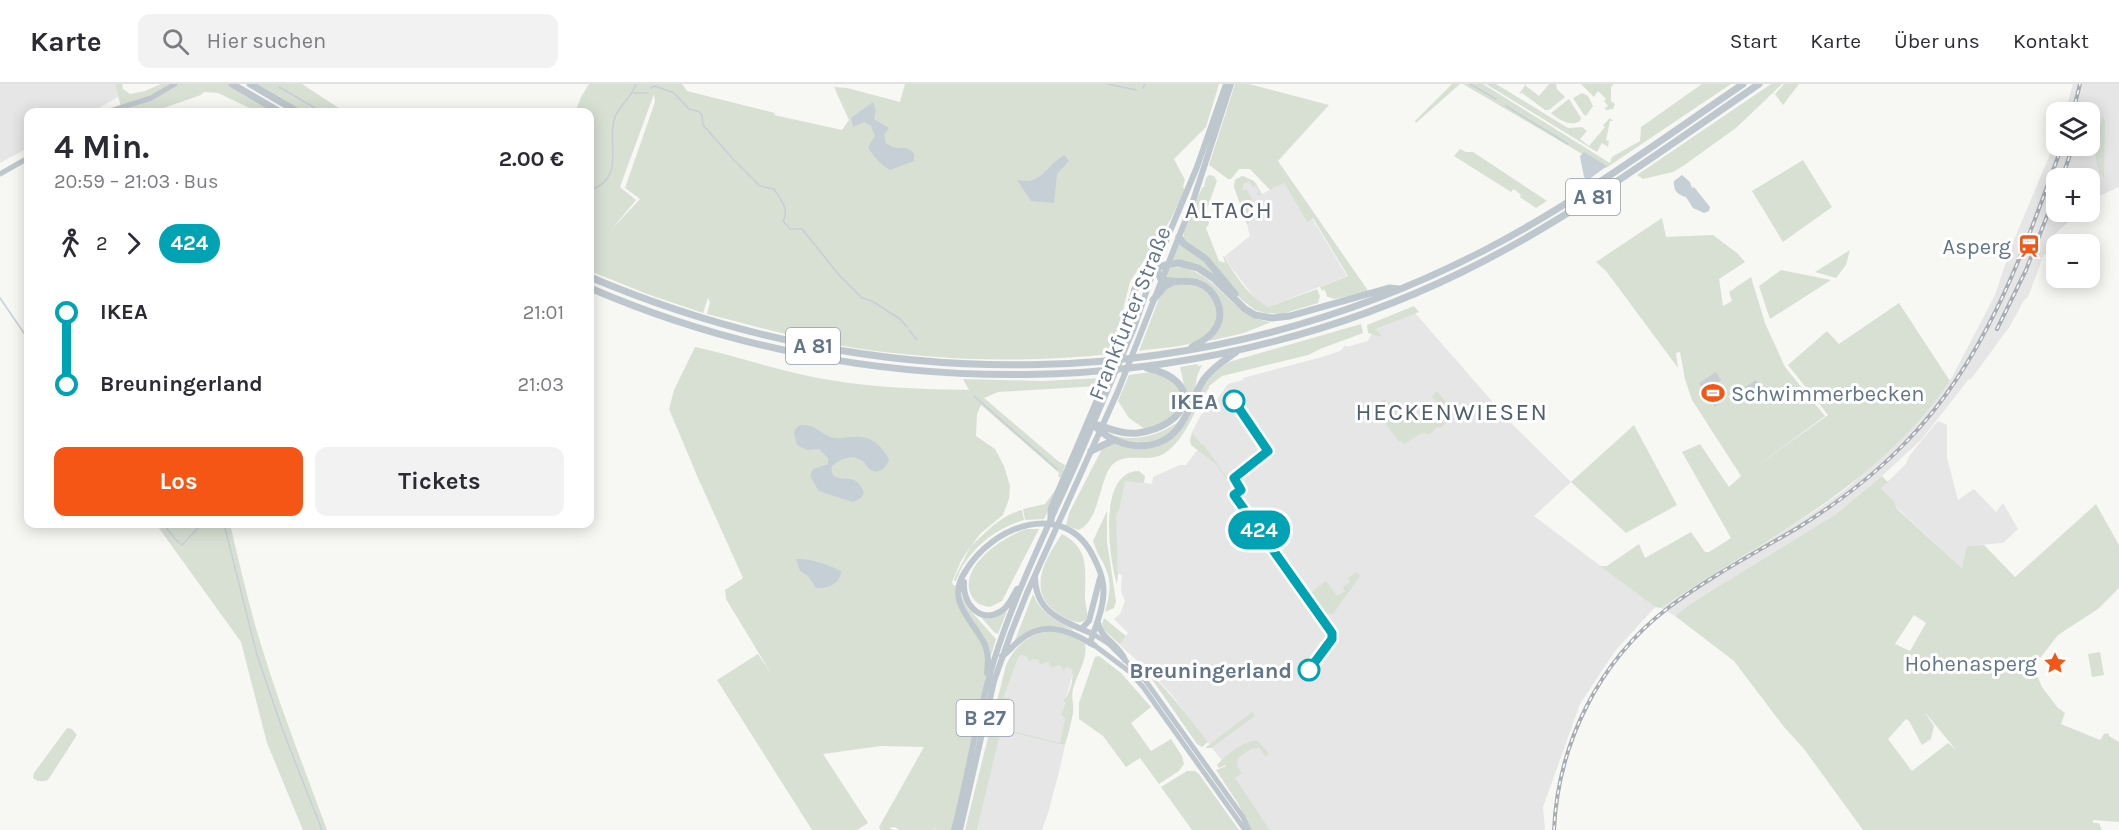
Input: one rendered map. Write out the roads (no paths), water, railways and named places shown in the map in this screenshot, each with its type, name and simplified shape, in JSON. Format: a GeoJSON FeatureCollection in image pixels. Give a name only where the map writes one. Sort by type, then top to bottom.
{"type":"FeatureCollection","features":[{"type":"Feature","properties":{"kind":"highway"},"geometry":{"type":"LineString","coordinates":[[232,84],[273,108]]}},
{"type":"Feature","properties":{"kind":"highway"},"geometry":{"type":"LineString","coordinates":[[250,84],[291,108]]}},
{"type":"Feature","properties":{"kind":"highway","name":"A 81"},"geometry":{"type":"LineString","coordinates":[[594,279],[645,299],[754,333],[840,351],[906,360],[972,365],[1047,365],[1106,361],[1184,351],[1286,328],[1353,307],[1401,289],[1483,251],[1548,215],[1743,84]]}},
{"type":"Feature","properties":{"kind":"highway","name":"A 81"},"geometry":{"type":"LineString","coordinates":[[594,290],[642,309],[706,330],[839,361],[915,371],[991,375],[1143,367],[1240,349],[1289,337],[1358,316],[1418,292],[1487,259],[1578,207],[1759,84]]}},
{"type":"Feature","properties":{"kind":"highway"},"geometry":{"type":"LineString","coordinates":[[1179,237],[1183,243],[1206,259],[1238,297],[1259,316]]}},
{"type":"Feature","properties":{"kind":"highway","name":"B 27"},"geometry":{"type":"LineString","coordinates":[[1159,257],[1157,270],[1161,279]]}},
{"type":"Feature","properties":{"kind":"highway"},"geometry":{"type":"LineString","coordinates":[[1051,519],[1051,509],[1117,354],[1136,289],[1142,280],[1155,269],[1168,264],[1191,265],[1206,273],[1245,309],[1259,316],[1272,318],[1290,316],[1389,288],[1401,289]]}},
{"type":"Feature","properties":{"kind":"highway"},"geometry":{"type":"LineString","coordinates":[[1161,279],[1174,282],[1188,281],[1203,285],[1215,296],[1220,311],[1220,318],[1214,332],[1184,351]]}},
{"type":"Feature","properties":{"kind":"highway"},"geometry":{"type":"LineString","coordinates":[[1153,300],[1165,286],[1174,282]]}},
{"type":"Feature","properties":{"kind":"highway"},"geometry":{"type":"LineString","coordinates":[[1093,424],[1114,440],[1138,446],[1152,445],[1166,439],[1183,421],[1205,378],[1219,364],[1240,349]]}},
{"type":"Feature","properties":{"kind":"highway"},"geometry":{"type":"LineString","coordinates":[[1101,429],[1136,433],[1162,427],[1179,414],[1184,398],[1178,382],[1173,376],[1164,372],[1143,367]]}},
{"type":"Feature","properties":{"kind":"highway"},"geometry":{"type":"LineString","coordinates":[[1091,451],[1114,440]]}},
{"type":"Feature","properties":{"kind":"main road"},"geometry":{"type":"LineString","coordinates":[[119,108],[147,99],[175,84]]}},
{"type":"Feature","properties":{"kind":"main road","name":"Frankfurter Straße"},"geometry":{"type":"LineString","coordinates":[[1051,519],[1134,328],[1159,257],[1195,174],[1226,84]]}},
{"type":"Feature","properties":{"kind":"main road","name":"Frankfurter Straße"},"geometry":{"type":"LineString","coordinates":[[1035,574],[1101,429],[1179,237],[1197,190],[1231,84]]}},
{"type":"Feature","properties":{"kind":"main road"},"geometry":{"type":"LineString","coordinates":[[0,174],[24,160]]}},
{"type":"Feature","properties":{"kind":"main road","name":"B 27"},"geometry":{"type":"LineString","coordinates":[[954,830],[988,681],[1001,639],[1051,519]]}},
{"type":"Feature","properties":{"kind":"main road"},"geometry":{"type":"LineString","coordinates":[[988,681],[987,652],[982,639],[965,615],[959,600],[960,583],[978,555],[1010,530],[1031,524],[1053,525],[1072,533],[1090,549],[1104,586],[1101,607],[1094,618],[1081,629]]}},
{"type":"Feature","properties":{"kind":"main road"},"geometry":{"type":"LineString","coordinates":[[965,572],[963,591],[968,602],[975,611],[985,615],[1002,611],[1023,583]]}},
{"type":"Feature","properties":{"kind":"main road"},"geometry":{"type":"LineString","coordinates":[[1035,574],[1037,593],[1045,608],[1053,615],[1109,644],[1145,680],[1243,817],[1247,830]]}},
{"type":"Feature","properties":{"kind":"main road","name":"B 27"},"geometry":{"type":"LineString","coordinates":[[960,830],[1002,657],[1035,574]]}},
{"type":"Feature","properties":{"kind":"main road"},"geometry":{"type":"LineString","coordinates":[[1092,644],[1093,603],[1101,574]]}},
{"type":"Feature","properties":{"kind":"main road"},"geometry":{"type":"LineString","coordinates":[[1094,618],[1101,633],[1122,652],[1125,660]]}},
{"type":"Feature","properties":{"kind":"main road"},"geometry":{"type":"LineString","coordinates":[[1002,657],[1026,635],[1042,629],[1065,630],[1116,660],[1137,680],[1247,830]]}},
{"type":"Feature","properties":{"kind":"waterway"},"geometry":{"type":"LineString","coordinates":[[594,188],[601,185],[612,169],[614,120],[636,84]]}},
{"type":"Feature","properties":{"kind":"waterway"},"geometry":{"type":"LineString","coordinates":[[1108,84],[1136,90]]}},
{"type":"Feature","properties":{"kind":"waterway"},"geometry":{"type":"LineString","coordinates":[[1143,88],[1145,84]]}},
{"type":"Feature","properties":{"kind":"waterway","name":"ALTACH"},"geometry":{"type":"LineString","coordinates":[[1470,84],[1496,99]]}},
{"type":"Feature","properties":{"kind":"waterway"},"geometry":{"type":"LineString","coordinates":[[651,88],[655,86],[674,93],[689,109],[698,111],[702,115],[703,125],[733,159],[760,186],[774,189],[785,208],[783,221],[790,229],[802,229],[840,276],[862,298],[872,301],[900,319],[907,327]]}},
{"type":"Feature","properties":{"kind":"waterway"},"geometry":{"type":"LineString","coordinates":[[279,87],[315,108]]}},
{"type":"Feature","properties":{"kind":"waterway"},"geometry":{"type":"LineString","coordinates":[[634,93],[648,93]]}},
{"type":"Feature","properties":{"kind":"waterway","name":"ALTACH"},"geometry":{"type":"LineString","coordinates":[[1506,106],[1568,144]]}},
{"type":"Feature","properties":{"kind":"waterway"},"geometry":{"type":"LineString","coordinates":[[0,298],[24,333]]}},
{"type":"Feature","properties":{"kind":"waterway"},"geometry":{"type":"LineString","coordinates":[[909,330],[917,340]]}},
{"type":"Feature","properties":{"kind":"waterway"},"geometry":{"type":"LineString","coordinates":[[974,396],[1057,469]]}},
{"type":"Feature","properties":{"kind":"waterway"},"geometry":{"type":"LineString","coordinates":[[166,528],[182,545],[198,528]]}},
{"type":"Feature","properties":{"kind":"waterway"},"geometry":{"type":"LineString","coordinates":[[225,528],[257,655],[283,731],[322,830]]}},
{"type":"Feature","properties":{"kind":"railway"},"geometry":{"type":"LineString","coordinates":[[2076,102],[2080,84]]}},
{"type":"Feature","properties":{"kind":"railway"},"geometry":{"type":"LineString","coordinates":[[1554,830],[1557,798],[1564,766],[1587,706],[1603,679],[1643,629],[1700,586],[1799,527],[1856,487],[1896,452],[1936,408],[1960,374],[2000,301],[2033,224],[2058,156]]}},
{"type":"Feature","properties":{"kind":"railway"},"geometry":{"type":"LineString","coordinates":[[2065,168],[2070,156]]}},
{"type":"Feature","properties":{"kind":"railway"},"geometry":{"type":"LineString","coordinates":[[1997,329],[2026,270],[2046,219]]}},
{"type":"Feature","properties":{"kind":"place","name":"Asperg"},"geometry":{"type":"Point","coordinates":[2029,246]}},
{"type":"Feature","properties":{"kind":"place","name":"Schwimmerbecken"},"geometry":{"type":"Point","coordinates":[1713,393]}},
{"type":"Feature","properties":{"kind":"place","name":"IKEA"},"geometry":{"type":"Point","coordinates":[1234,401]}},
{"type":"Feature","properties":{"kind":"place","name":"Hohenasperg"},"geometry":{"type":"Point","coordinates":[2055,663]}},
{"type":"Feature","properties":{"kind":"place","name":"Breuningerland"},"geometry":{"type":"Point","coordinates":[1309,670]}},
{"type":"Feature","properties":{"kind":"district","name":"ALTACH"},"geometry":{"type":"Point","coordinates":[1229,210]}},
{"type":"Feature","properties":{"kind":"district","name":"HECKENWIESEN"},"geometry":{"type":"Point","coordinates":[1452,412]}}]}
